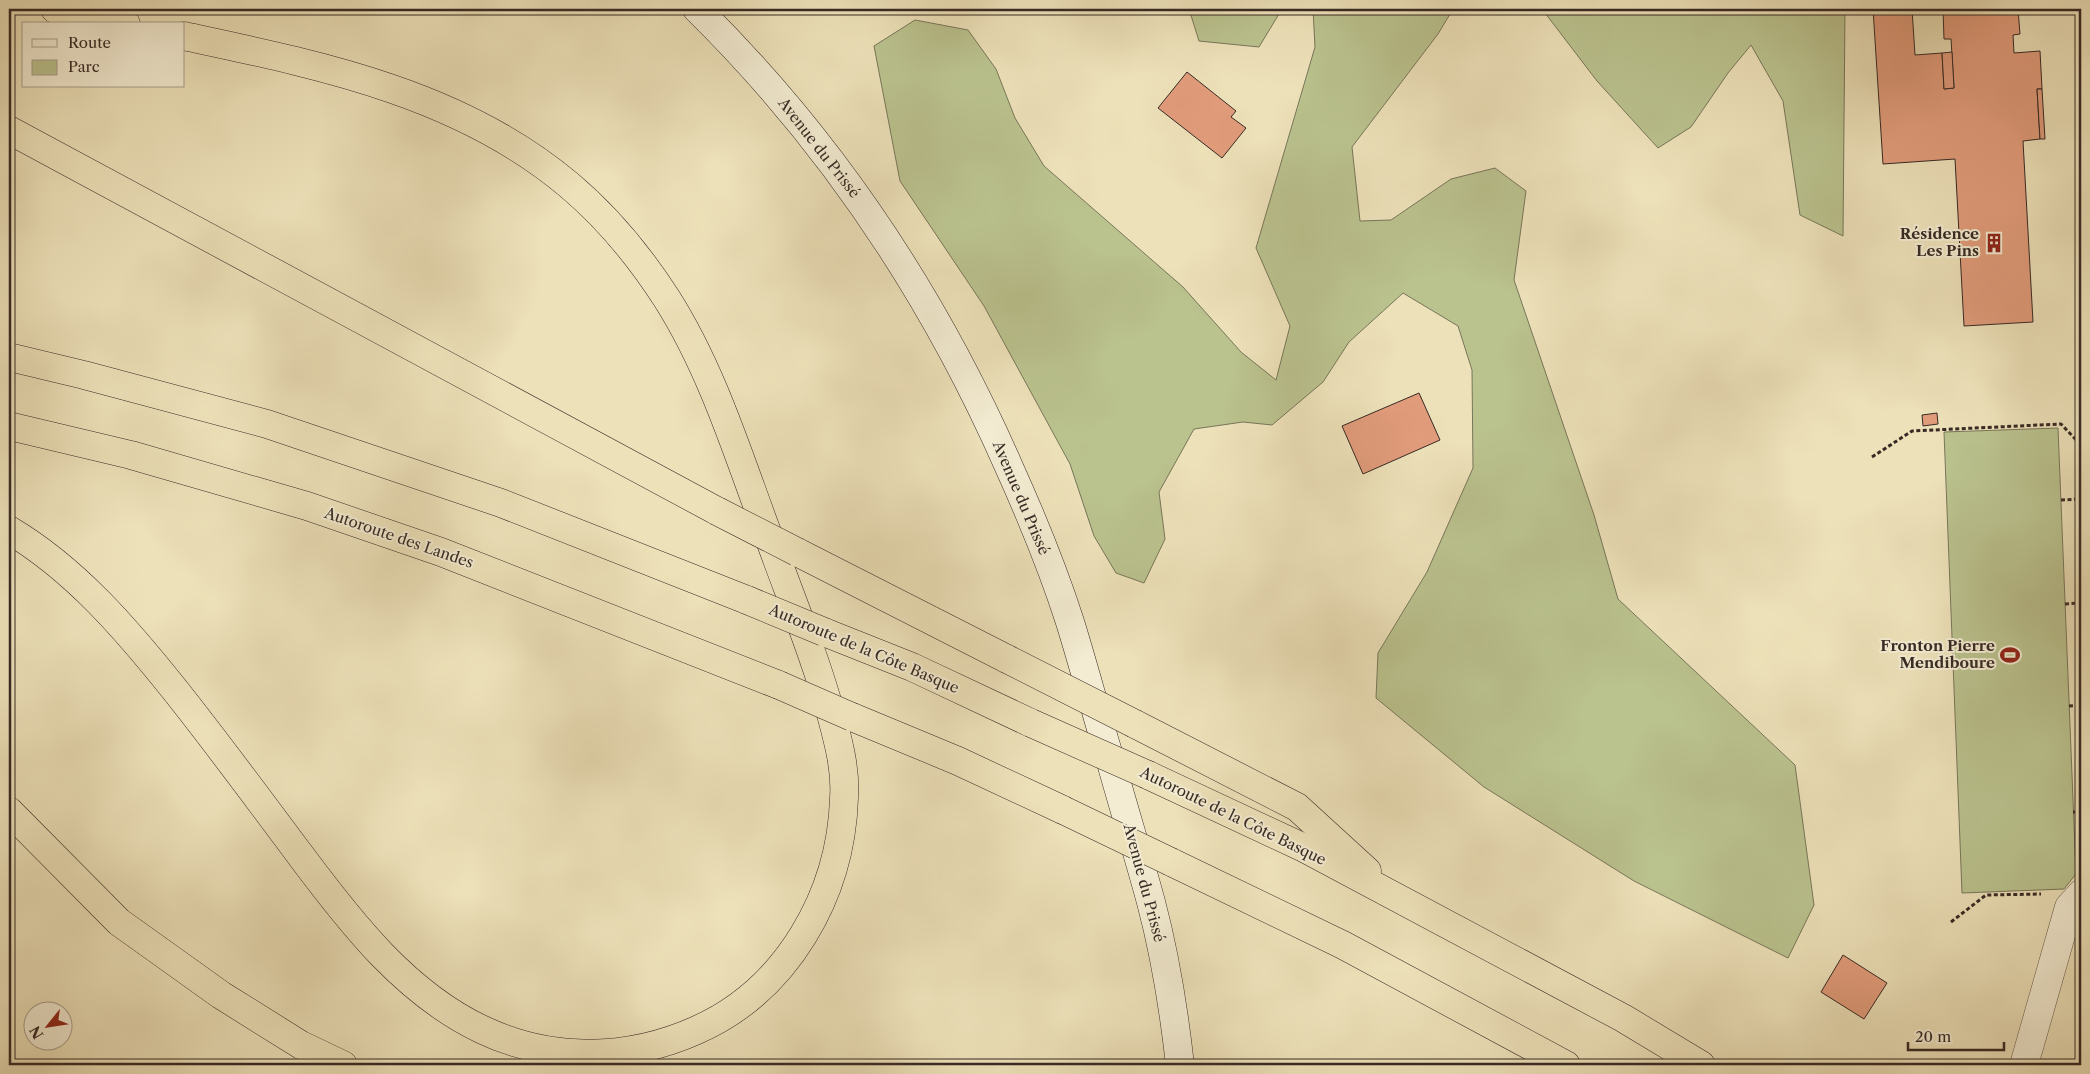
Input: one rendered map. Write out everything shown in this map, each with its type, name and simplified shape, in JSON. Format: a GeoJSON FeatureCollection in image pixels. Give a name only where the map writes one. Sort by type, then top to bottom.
{"type":"FeatureCollection","features":[{"type":"Feature","properties":{"kind":"highway"},"geometry":{"type":"LineString","coordinates":[[55,9],[117,22]]}},
{"type":"Feature","properties":{"kind":"highway"},"geometry":{"type":"LineString","coordinates":[[9,530],[52,560],[120,623],[203,725],[333,899],[368,941],[426,994],[456,1016],[483,1030],[540,1050],[568,1053],[598,1054],[631,1051],[662,1043],[710,1024],[756,992],[779,968],[815,917],[826,890],[843,826],[845,790],[836,734],[823,682],[716,397],[668,301],[633,251],[603,217],[571,186],[499,135],[462,116],[373,82],[324,68],[185,36]]}},
{"type":"Feature","properties":{"kind":"highway"},"geometry":{"type":"LineString","coordinates":[[9,130],[717,511],[1297,806],[1395,898]]}},
{"type":"Feature","properties":{"kind":"highway","name":"Autoroute de la Côte Basque"},"geometry":{"type":"LineString","coordinates":[[9,358],[84,375],[267,424],[501,503],[912,667],[1302,847],[1624,1018],[1701,1065]]}},
{"type":"Feature","properties":{"kind":"highway","name":"Autoroute des Landes"},"geometry":{"type":"LineString","coordinates":[[9,426],[132,455],[325,512],[441,552],[778,685],[958,761],[1343,944],[1566,1065]]}},
{"type":"Feature","properties":{"kind":"highway"},"geometry":{"type":"LineString","coordinates":[[9,811],[119,922],[221,995],[300,1045],[343,1065]]}},
{"type":"Feature","properties":{"kind":"main road","name":"Avenue du Prissé"},"geometry":{"type":"LineString","coordinates":[[697,9],[737,48],[782,99],[846,181],[888,240],[923,296],[986,415],[1027,506],[1070,621],[1151,903],[1163,960],[1180,1065]]}},
{"type":"Feature","properties":{"kind":"main road"},"geometry":{"type":"LineString","coordinates":[[2024,1065],[2069,906],[2081,894]]}},
{"type":"Feature","properties":{"kind":"path"},"geometry":{"type":"LineString","coordinates":[[1872,457],[1912,431],[2061,424],[2081,445]]}},
{"type":"Feature","properties":{"kind":"path"},"geometry":{"type":"LineString","coordinates":[[2061,500],[2081,499]]}},
{"type":"Feature","properties":{"kind":"path"},"geometry":{"type":"LineString","coordinates":[[2065,604],[2081,603]]}},
{"type":"Feature","properties":{"kind":"path"},"geometry":{"type":"LineString","coordinates":[[2069,706],[2081,705]]}},
{"type":"Feature","properties":{"kind":"path"},"geometry":{"type":"LineString","coordinates":[[2073,812],[2081,812]]}},
{"type":"Feature","properties":{"kind":"path"},"geometry":{"type":"LineString","coordinates":[[1951,922],[1986,896],[2046,894]]}},
{"type":"Feature","properties":{"kind":"green space"},"geometry":{"type":"Polygon","coordinates":[[[1189,9],[1282,9],[1259,47],[1199,41],[1189,9]]]}},
{"type":"Feature","properties":{"kind":"green space"},"geometry":{"type":"Polygon","coordinates":[[[1313,9],[1453,9],[1438,34],[1352,147],[1360,221],[1391,220],[1451,179],[1495,168],[1526,191],[1514,280],[1594,515],[1618,599],[1795,765],[1814,905],[1788,958],[1634,881],[1484,787],[1376,698],[1378,653],[1427,572],[1473,468],[1472,370],[1458,326],[1403,293],[1349,342],[1323,382],[1272,425],[1243,422],[1194,429],[1159,492],[1165,539],[1144,583],[1116,573],[1094,536],[1070,464],[984,306],[900,181],[874,46],[915,20],[968,30],[996,69],[1015,118],[1044,166],[1183,287],[1241,352],[1276,380],[1290,326],[1256,248],[1315,47],[1313,9]]]}},
{"type":"Feature","properties":{"kind":"green space"},"geometry":{"type":"Polygon","coordinates":[[[1542,9],[1845,9],[1843,236],[1800,215],[1783,101],[1751,45],[1728,73],[1691,127],[1658,148],[1597,81],[1542,9]]]}},
{"type":"Feature","properties":{"kind":"green space","name":"Fronton Pierre Mendiboure"},"geometry":{"type":"Polygon","coordinates":[[[2058,428],[2076,874],[2064,889],[1962,893],[1944,432],[2058,428]]]}},
{"type":"Feature","properties":{"kind":"building","name":"Résidence Les Pins"},"geometry":{"type":"Polygon","coordinates":[[[1873,9],[1912,9],[1915,55],[1942,53],[1944,89],[1954,88],[1951,39],[1944,39],[1943,9],[2018,9],[2020,34],[2013,35],[2014,53],[2040,51],[2042,89],[2037,89],[2040,139],[2023,141],[2033,322],[1964,326],[1955,159],[1883,164],[1873,9]]]}},
{"type":"Feature","properties":{"kind":"building"},"geometry":{"type":"Polygon","coordinates":[[[1952,52],[1954,88],[1944,89],[1942,53],[1952,52]]]}},
{"type":"Feature","properties":{"kind":"building"},"geometry":{"type":"Polygon","coordinates":[[[1187,72],[1236,111],[1231,117],[1246,128],[1222,158],[1158,108],[1187,72]]]}},
{"type":"Feature","properties":{"kind":"building"},"geometry":{"type":"Polygon","coordinates":[[[2037,89],[2042,89],[2045,139],[2040,139],[2037,89]]]}},
{"type":"Feature","properties":{"kind":"building"},"geometry":{"type":"Polygon","coordinates":[[[1419,393],[1440,440],[1363,474],[1342,426],[1419,393]]]}},
{"type":"Feature","properties":{"kind":"building"},"geometry":{"type":"Polygon","coordinates":[[[1937,413],[1938,424],[1923,426],[1922,415],[1937,413]]]}},
{"type":"Feature","properties":{"kind":"building"},"geometry":{"type":"Polygon","coordinates":[[[1843,955],[1887,983],[1864,1019],[1821,992],[1843,955]]]}},
{"type":"Feature","properties":{"kind":"place","name":"Résidence Les Pins"},"geometry":{"type":"Point","coordinates":[1994,243]}},
{"type":"Feature","properties":{"kind":"place","name":"Fronton Pierre Mendiboure"},"geometry":{"type":"Point","coordinates":[2010,655]}}]}
